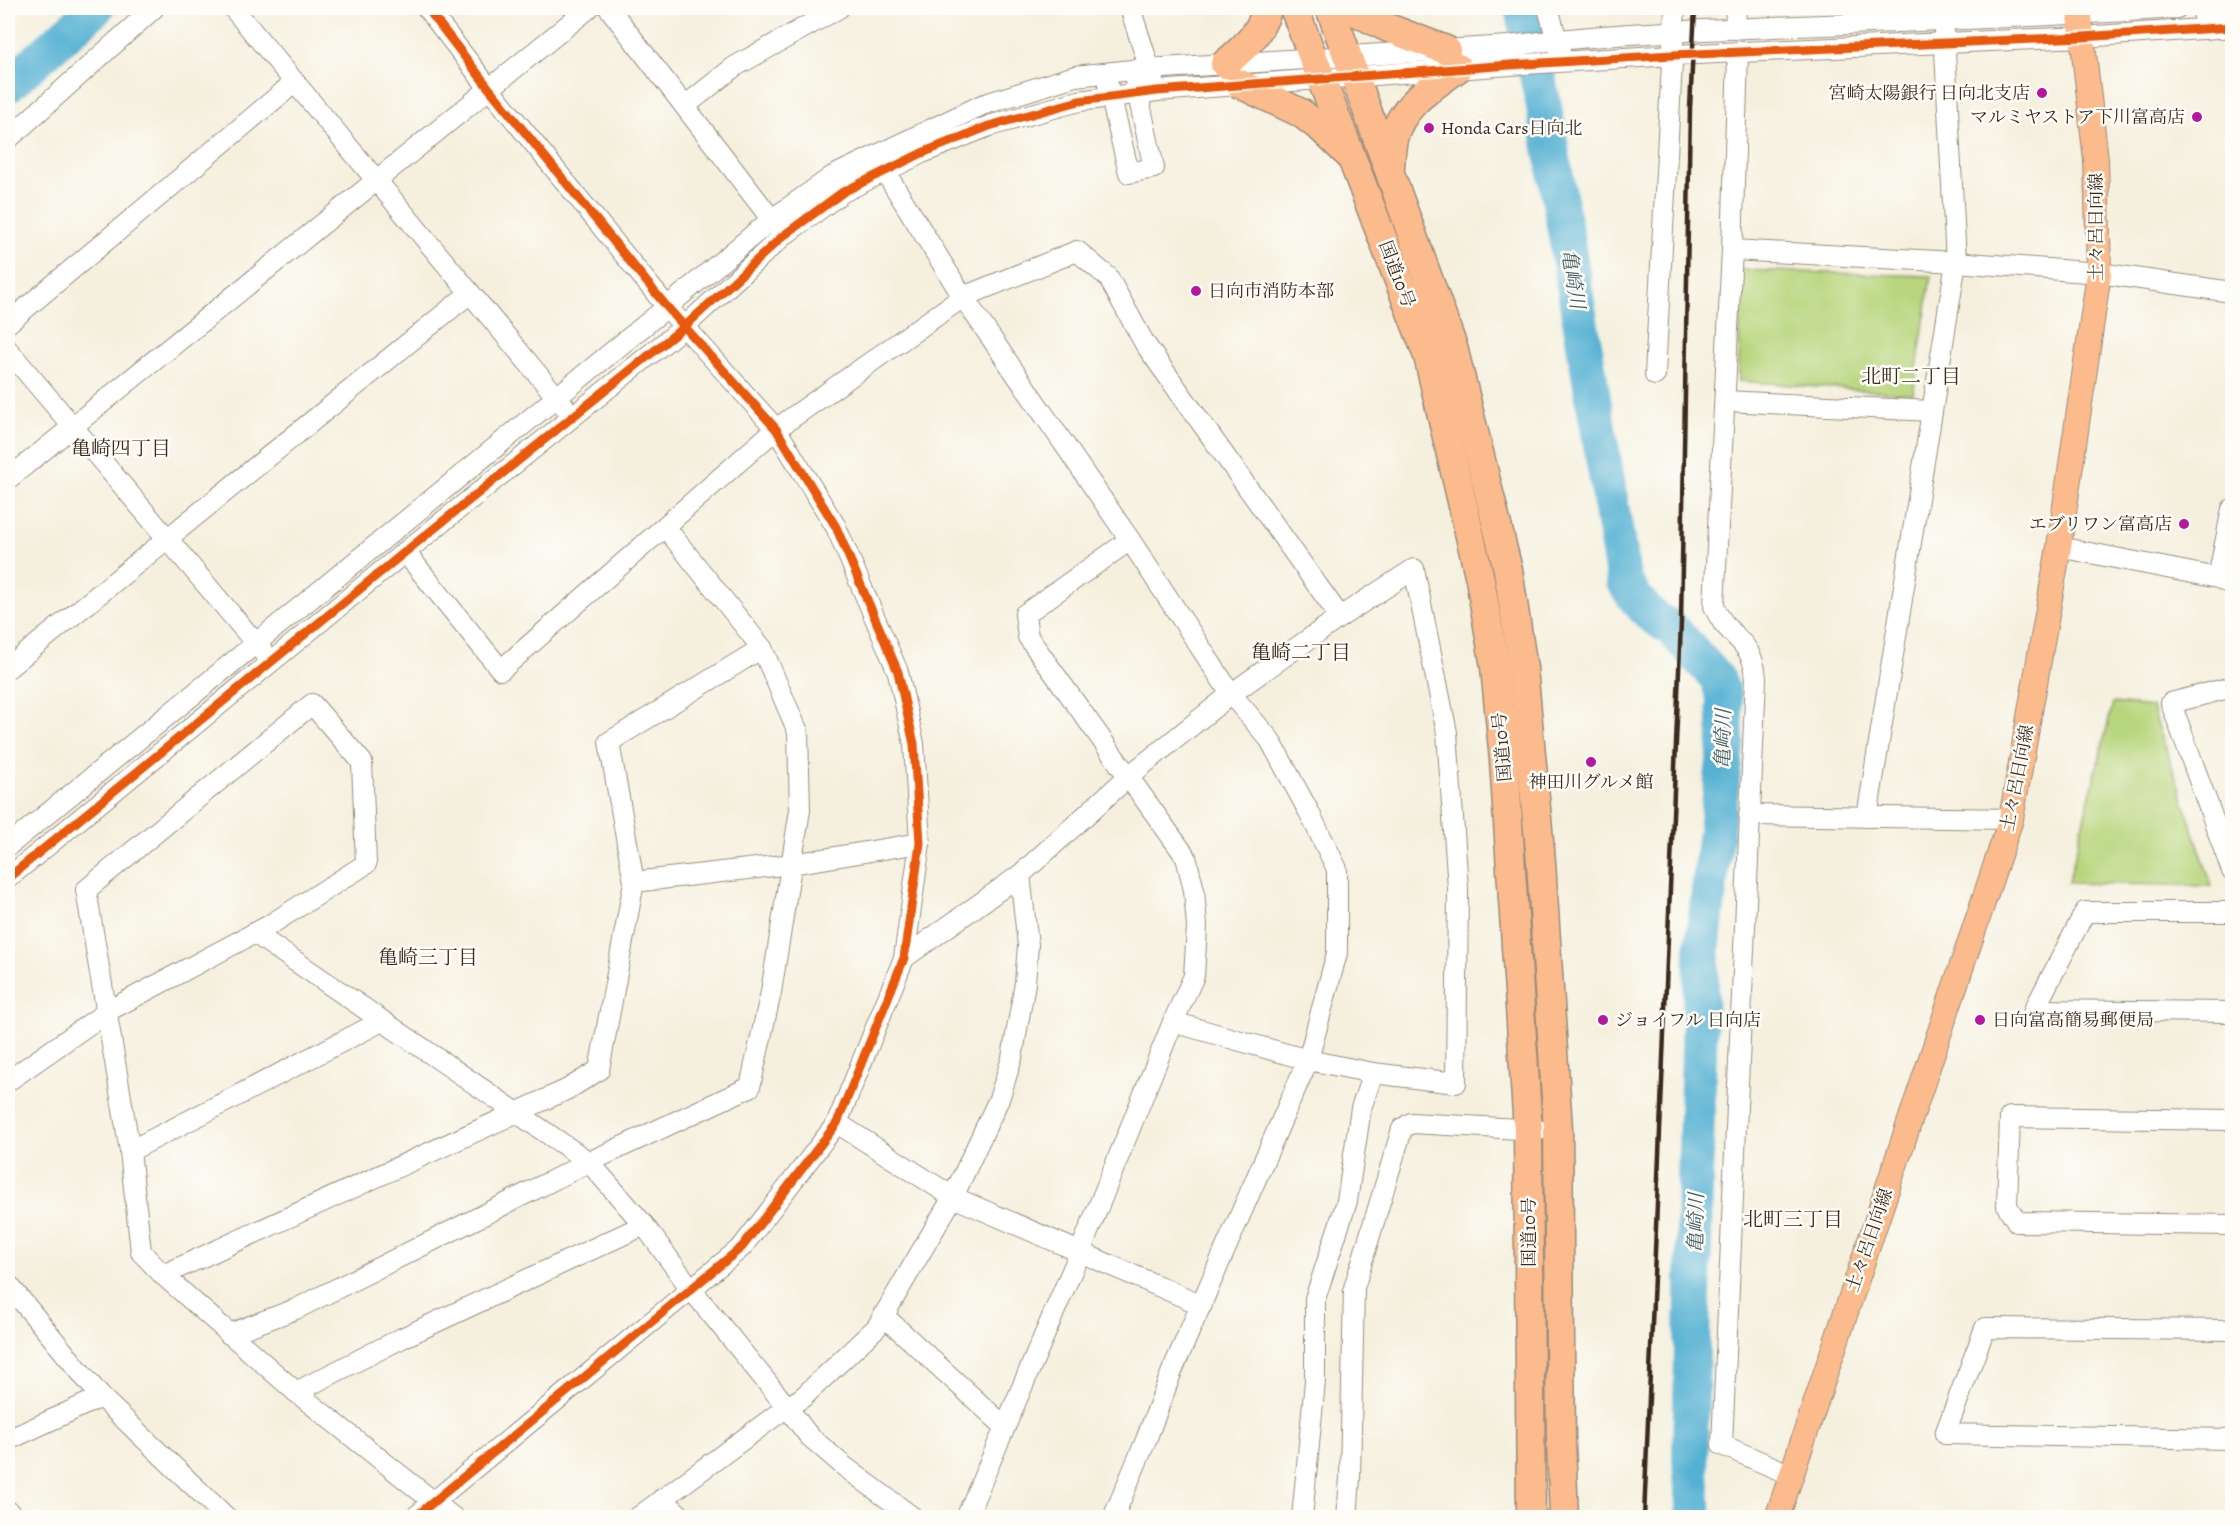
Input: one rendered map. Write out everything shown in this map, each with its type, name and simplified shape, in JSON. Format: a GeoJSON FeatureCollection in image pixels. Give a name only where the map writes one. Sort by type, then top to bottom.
{"type":"FeatureCollection","features":[{"type":"Feature","properties":{"kind":"highway"},"geometry":{"type":"LineString","coordinates":[[1268,8],[1262,25],[1247,44],[1232,74],[1300,113],[1323,130],[1353,158]]}},
{"type":"Feature","properties":{"kind":"highway","name":"国道10号"},"geometry":{"type":"LineString","coordinates":[[1294,8],[1428,356],[1480,579],[1496,667],[1528,1131],[1531,1518]]}},
{"type":"Feature","properties":{"kind":"highway","name":"国道10号"},"geometry":{"type":"LineString","coordinates":[[1330,8],[1453,347],[1508,570],[1523,668],[1532,752],[1558,1129],[1561,1443],[1564,1518]]}},
{"type":"Feature","properties":{"kind":"highway"},"geometry":{"type":"LineString","coordinates":[[1349,8],[1452,59],[1404,114],[1393,138],[1390,170]]}},
{"type":"Feature","properties":{"kind":"main road","name":"土々呂日向線"},"geometry":{"type":"LineString","coordinates":[[1777,1518],[2011,819],[2059,547],[2099,273],[2096,160],[2080,20]]}},
{"type":"Feature","properties":{"kind":"street"},"geometry":{"type":"LineString","coordinates":[[8,139],[154,8]]}},
{"type":"Feature","properties":{"kind":"street"},"geometry":{"type":"LineString","coordinates":[[233,8],[574,417]]}},
{"type":"Feature","properties":{"kind":"street"},"geometry":{"type":"LineString","coordinates":[[414,1518],[742,1247],[837,1123],[904,958],[920,843],[914,744],[898,672],[836,527],[776,429],[667,307],[488,87],[427,8]]}},
{"type":"Feature","properties":{"kind":"street"},"geometry":{"type":"LineString","coordinates":[[8,479],[488,87],[589,8]]}},
{"type":"Feature","properties":{"kind":"street"},"geometry":{"type":"LineString","coordinates":[[609,8],[783,236]]}},
{"type":"Feature","properties":{"kind":"street"},"geometry":{"type":"LineString","coordinates":[[685,106],[734,67],[839,8]]}},
{"type":"Feature","properties":{"kind":"street"},"geometry":{"type":"LineString","coordinates":[[1104,73],[1112,97],[1129,173],[1154,168],[1148,92],[1140,69],[1130,8]]}},
{"type":"Feature","properties":{"kind":"street"},"geometry":{"type":"LineString","coordinates":[[1548,8],[1563,62]]}},
{"type":"Feature","properties":{"kind":"street"},"geometry":{"type":"LineString","coordinates":[[1655,375],[1675,8]]}},
{"type":"Feature","properties":{"kind":"street"},"geometry":{"type":"LineString","coordinates":[[1736,8],[1736,29]]}},
{"type":"Feature","properties":{"kind":"street"},"geometry":{"type":"LineString","coordinates":[[8,878],[270,661],[684,327],[783,236],[880,164],[982,105],[1075,76],[1140,69],[1232,74],[1509,55],[1563,62],[1946,43],[2080,20],[2177,8]]}},
{"type":"Feature","properties":{"kind":"street"},"geometry":{"type":"LineString","coordinates":[[2204,8],[2219,28]]}},
{"type":"Feature","properties":{"kind":"street"},"geometry":{"type":"LineString","coordinates":[[2219,8],[2219,28]]}},
{"type":"Feature","properties":{"kind":"street"},"geometry":{"type":"LineString","coordinates":[[1509,55],[1557,39],[1943,20],[2080,20],[2219,28]]}},
{"type":"Feature","properties":{"kind":"street"},"geometry":{"type":"LineString","coordinates":[[1867,817],[1956,262],[1943,20]]}},
{"type":"Feature","properties":{"kind":"street"},"geometry":{"type":"LineString","coordinates":[[1738,54],[1732,250],[1714,606],[1719,620],[1750,652],[1755,663],[1756,692],[1722,1445],[1791,1475]]}},
{"type":"Feature","properties":{"kind":"street"},"geometry":{"type":"LineString","coordinates":[[8,846],[771,220],[833,176],[922,153],[989,126],[1078,101],[1148,92],[1232,74]]}},
{"type":"Feature","properties":{"kind":"street"},"geometry":{"type":"LineString","coordinates":[[8,323],[295,82]]}},
{"type":"Feature","properties":{"kind":"street"},"geometry":{"type":"LineString","coordinates":[[880,164],[963,297],[1130,540],[1231,694],[1270,740],[1337,869],[1337,953],[1308,1060],[1172,1371],[1113,1518]]}},
{"type":"Feature","properties":{"kind":"street"},"geometry":{"type":"LineString","coordinates":[[1732,250],[1956,262],[2099,273],[2232,291]]}},
{"type":"Feature","properties":{"kind":"street"},"geometry":{"type":"LineString","coordinates":[[405,552],[501,670],[666,528],[776,429],[963,297],[1077,251],[1108,278],[1145,344],[1340,617]]}},
{"type":"Feature","properties":{"kind":"street"},"geometry":{"type":"LineString","coordinates":[[8,668],[470,293]]}},
{"type":"Feature","properties":{"kind":"street"},"geometry":{"type":"LineString","coordinates":[[8,350],[270,661]]}},
{"type":"Feature","properties":{"kind":"street"},"geometry":{"type":"LineString","coordinates":[[1725,401],[1932,411]]}},
{"type":"Feature","properties":{"kind":"street"},"geometry":{"type":"LineString","coordinates":[[2059,547],[2225,582],[2232,509]]}},
{"type":"Feature","properties":{"kind":"street"},"geometry":{"type":"LineString","coordinates":[[229,1334],[296,1309],[590,1162],[750,1088],[771,992],[800,810],[798,732],[762,648],[666,528]]}},
{"type":"Feature","properties":{"kind":"street"},"geometry":{"type":"LineString","coordinates":[[966,1518],[1080,1252],[1173,1022],[1194,976],[1197,927],[1194,890],[1186,857],[1028,637],[1025,614],[1130,540]]}},
{"type":"Feature","properties":{"kind":"street"},"geometry":{"type":"LineString","coordinates":[[904,958],[1020,875],[1129,776],[1231,694],[1340,617],[1414,569],[1448,733],[1458,888],[1456,1083],[1373,1073],[1308,1060],[1173,1022]]}},
{"type":"Feature","properties":{"kind":"street"},"geometry":{"type":"LineString","coordinates":[[163,1275],[568,1089],[599,1070],[634,882],[609,742],[762,648]]}},
{"type":"Feature","properties":{"kind":"street"},"geometry":{"type":"LineString","coordinates":[[2232,687],[2171,704],[2232,871]]}},
{"type":"Feature","properties":{"kind":"street"},"geometry":{"type":"LineString","coordinates":[[8,1081],[108,1011],[254,933],[366,864],[362,762],[312,704],[86,890],[108,1011],[130,1151],[141,1252],[163,1275],[296,1392],[454,1518]]}},
{"type":"Feature","properties":{"kind":"street"},"geometry":{"type":"LineString","coordinates":[[1749,815],[2011,819]]}},
{"type":"Feature","properties":{"kind":"street"},"geometry":{"type":"LineString","coordinates":[[634,882],[792,864],[920,843]]}},
{"type":"Feature","properties":{"kind":"street"},"geometry":{"type":"LineString","coordinates":[[637,1518],[802,1398],[877,1328],[953,1197],[999,1100],[1020,1022],[1025,983],[1028,945],[1020,875]]}},
{"type":"Feature","properties":{"kind":"street"},"geometry":{"type":"LineString","coordinates":[[2232,912],[2085,912],[2034,1010],[2232,1012]]}},
{"type":"Feature","properties":{"kind":"street"},"geometry":{"type":"LineString","coordinates":[[254,933],[590,1162],[645,1226],[691,1289],[809,1436],[845,1467],[915,1518]]}},
{"type":"Feature","properties":{"kind":"street"},"geometry":{"type":"LineString","coordinates":[[130,1151],[382,1021]]}},
{"type":"Feature","properties":{"kind":"street"},"geometry":{"type":"LineString","coordinates":[[1302,1518],[1315,1382],[1315,1299],[1347,1201],[1361,1108],[1373,1073]]}},
{"type":"Feature","properties":{"kind":"street"},"geometry":{"type":"LineString","coordinates":[[2232,1120],[2010,1117],[2007,1206],[2017,1222],[2232,1225]]}},
{"type":"Feature","properties":{"kind":"street"},"geometry":{"type":"LineString","coordinates":[[837,1123],[953,1197],[1202,1305]]}},
{"type":"Feature","properties":{"kind":"street"},"geometry":{"type":"LineString","coordinates":[[1347,1518],[1354,1288],[1402,1129],[1411,1123],[1528,1131],[1558,1129]]}},
{"type":"Feature","properties":{"kind":"street"},"geometry":{"type":"LineString","coordinates":[[296,1392],[402,1338],[645,1226]]}},
{"type":"Feature","properties":{"kind":"street"},"geometry":{"type":"LineString","coordinates":[[8,1284],[101,1397],[227,1518]]}},
{"type":"Feature","properties":{"kind":"street"},"geometry":{"type":"LineString","coordinates":[[883,1315],[1005,1427]]}},
{"type":"Feature","properties":{"kind":"street"},"geometry":{"type":"LineString","coordinates":[[2232,1330],[1985,1328],[1946,1434],[2232,1439]]}},
{"type":"Feature","properties":{"kind":"street"},"geometry":{"type":"LineString","coordinates":[[8,1440],[101,1397]]}},
{"type":"Feature","properties":{"kind":"street"},"geometry":{"type":"LineString","coordinates":[[662,1499],[683,1518]]}},
{"type":"Feature","properties":{"kind":"street"},"geometry":{"type":"LineString","coordinates":[[8,1511],[14,1518]]}},
{"type":"Feature","properties":{"kind":"green space"},"geometry":{"type":"Polygon","coordinates":[[[1740,270],[1931,276],[1913,394],[1739,381],[1740,270]]]}},
{"type":"Feature","properties":{"kind":"green space"},"geometry":{"type":"Polygon","coordinates":[[[2113,703],[2152,707],[2212,886],[2068,883],[2113,703]]]}},
{"type":"Feature","properties":{"kind":"waterway","name":"亀崎川"},"geometry":{"type":"LineString","coordinates":[[8,85],[96,8]]}},
{"type":"Feature","properties":{"kind":"waterway","name":"亀崎川"},"geometry":{"type":"LineString","coordinates":[[1522,8],[1544,106],[1624,582],[1652,616],[1671,628],[1718,680],[1724,698],[1726,744],[1702,951],[1690,1458],[1694,1518]]}},
{"type":"Feature","properties":{"kind":"railway"},"geometry":{"type":"LineString","coordinates":[[1644,1518],[1681,622],[1690,108],[1695,8]]}},
{"type":"Feature","properties":{"kind":"cycle path"},"geometry":{"type":"LineString","coordinates":[[414,1518],[742,1247],[837,1123],[904,958],[920,843],[914,744],[898,672],[836,527],[776,429],[667,307],[488,87],[427,8]]}},
{"type":"Feature","properties":{"kind":"cycle path"},"geometry":{"type":"LineString","coordinates":[[8,878],[405,552],[684,327],[783,236],[843,192],[922,153],[989,126],[1079,101],[1157,91],[1673,55],[2082,37],[2232,27]]}},
{"type":"Feature","properties":{"kind":"place","name":"宮崎太陽銀行 日向北支店"},"geometry":{"type":"Point","coordinates":[2042,93]}},
{"type":"Feature","properties":{"kind":"place","name":"マルミヤストア下川富高店"},"geometry":{"type":"Point","coordinates":[2197,117]}},
{"type":"Feature","properties":{"kind":"place","name":"Honda Cars日向北"},"geometry":{"type":"Point","coordinates":[1429,128]}},
{"type":"Feature","properties":{"kind":"place","name":"日向市消防本部"},"geometry":{"type":"Point","coordinates":[1196,291]}},
{"type":"Feature","properties":{"kind":"place","name":"エブリワン富高店"},"geometry":{"type":"Point","coordinates":[2184,524]}},
{"type":"Feature","properties":{"kind":"place","name":"神田川グルメ館"},"geometry":{"type":"Point","coordinates":[1591,762]}},
{"type":"Feature","properties":{"kind":"place","name":"ジョイフル 日向店"},"geometry":{"type":"Point","coordinates":[1603,1020]}},
{"type":"Feature","properties":{"kind":"place","name":"日向富高簡易郵便局"},"geometry":{"type":"Point","coordinates":[1980,1020]}},
{"type":"Feature","properties":{"kind":"district","name":"北町二丁目"},"geometry":{"type":"Point","coordinates":[1911,376]}},
{"type":"Feature","properties":{"kind":"district","name":"亀崎四丁目"},"geometry":{"type":"Point","coordinates":[121,448]}},
{"type":"Feature","properties":{"kind":"district","name":"亀崎二丁目"},"geometry":{"type":"Point","coordinates":[1301,652]}},
{"type":"Feature","properties":{"kind":"district","name":"亀崎三丁目"},"geometry":{"type":"Point","coordinates":[428,957]}},
{"type":"Feature","properties":{"kind":"district","name":"北町三丁目"},"geometry":{"type":"Point","coordinates":[1793,1219]}}]}
